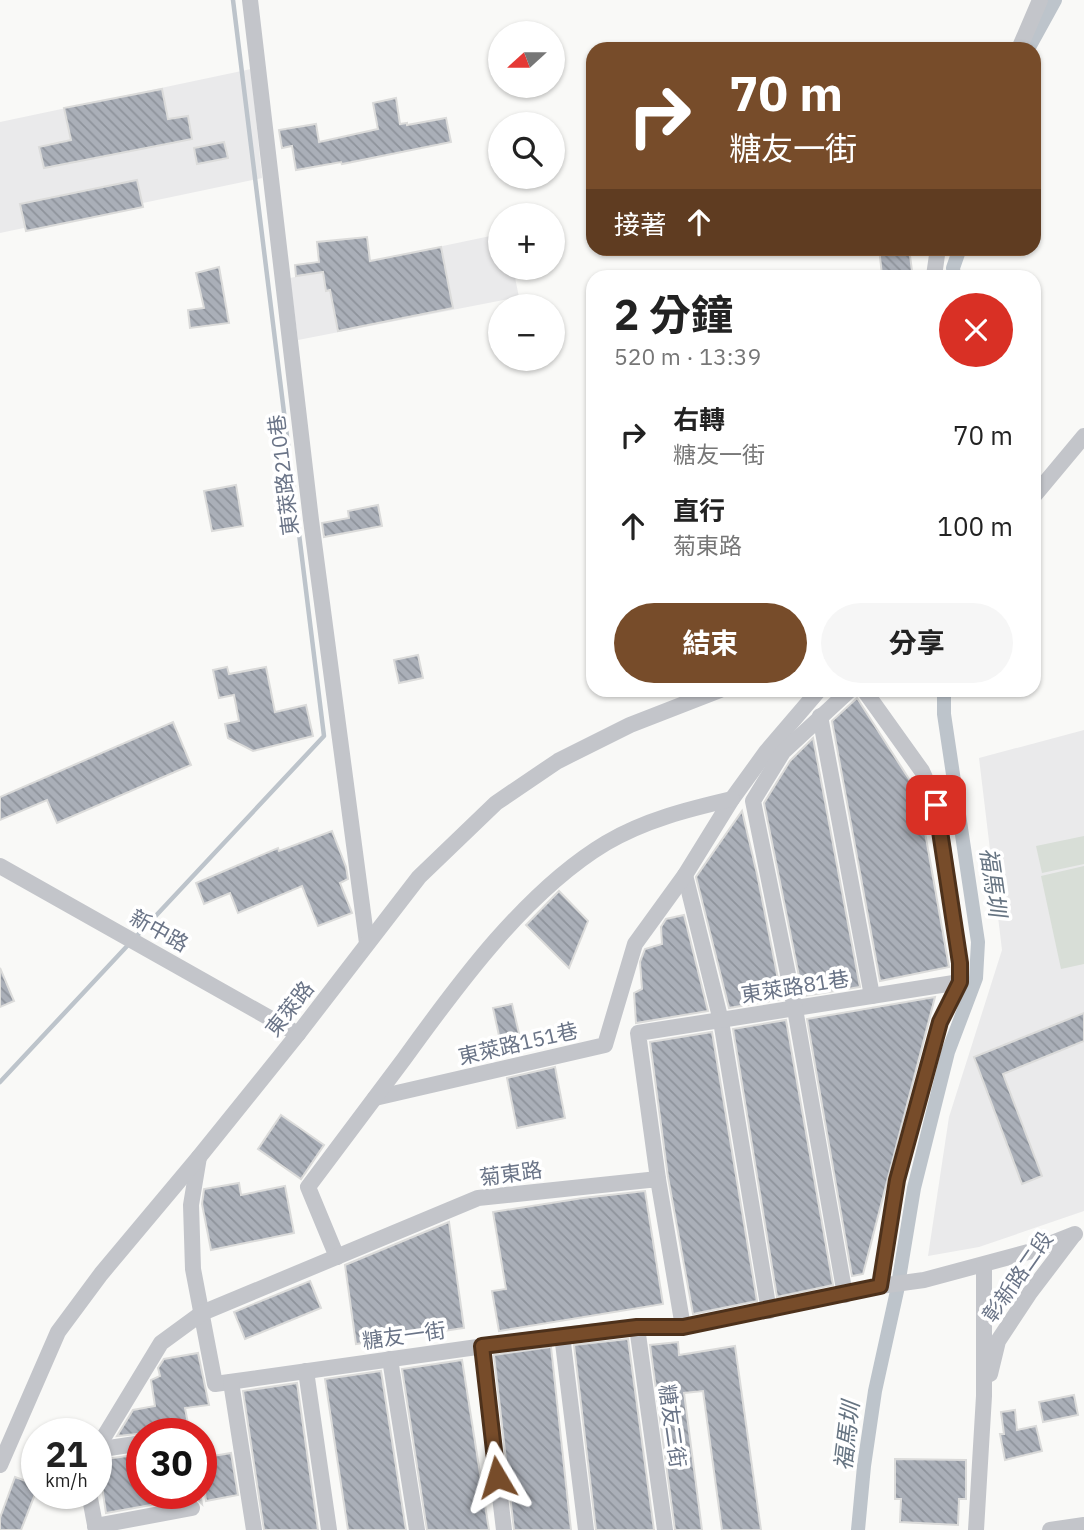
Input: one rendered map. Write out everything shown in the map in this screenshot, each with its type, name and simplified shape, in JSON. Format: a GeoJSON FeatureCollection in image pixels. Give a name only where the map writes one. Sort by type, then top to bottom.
{"type":"FeatureCollection","features":[{"type":"Feature","properties":{"kind":"street","name":"東萊路210巷"},"geometry":{"type":"LineString","coordinates":[[250,0],[311,520],[367,943]]}},
{"type":"Feature","properties":{"kind":"street"},"geometry":{"type":"LineString","coordinates":[[1022,42],[1040,0]]}},
{"type":"Feature","properties":{"kind":"street"},"geometry":{"type":"LineString","coordinates":[[1041,488],[1084,436]]}},
{"type":"Feature","properties":{"kind":"street","name":"東萊路"},"geometry":{"type":"LineString","coordinates":[[0,1465],[58,1332],[100,1274],[298,1034],[419,877],[496,803],[558,761],[630,725],[702,697]]}},
{"type":"Feature","properties":{"kind":"street","name":"東萊路151巷"},"geometry":{"type":"LineString","coordinates":[[375,1098],[606,1045],[635,944],[685,875],[732,799],[766,752],[813,697]]}},
{"type":"Feature","properties":{"kind":"street"},"geometry":{"type":"LineString","coordinates":[[842,697],[783,752],[753,801],[794,1009],[845,1295]]}},
{"type":"Feature","properties":{"kind":"street"},"geometry":{"type":"LineString","coordinates":[[869,697],[922,771],[936,805],[960,963],[960,982],[940,1022],[897,1180],[887,1286]]}},
{"type":"Feature","properties":{"kind":"street"},"geometry":{"type":"LineString","coordinates":[[820,716],[872,996]]}},
{"type":"Feature","properties":{"kind":"street"},"geometry":{"type":"LineString","coordinates":[[337,1256],[308,1187],[467,972],[569,869],[608,842],[678,811],[732,799]]}},
{"type":"Feature","properties":{"kind":"street","name":"新中路"},"geometry":{"type":"LineString","coordinates":[[0,866],[298,1034]]}},
{"type":"Feature","properties":{"kind":"street"},"geometry":{"type":"LineString","coordinates":[[685,875],[721,1021],[769,1311]]}},
{"type":"Feature","properties":{"kind":"street","name":"東萊路81巷"},"geometry":{"type":"LineString","coordinates":[[658,1179],[638,1033],[960,982]]}},
{"type":"Feature","properties":{"kind":"street"},"geometry":{"type":"LineString","coordinates":[[199,1157],[191,1205],[194,1269],[202,1312],[223,1383],[254,1530]]}},
{"type":"Feature","properties":{"kind":"street"},"geometry":{"type":"LineString","coordinates":[[658,1179],[683,1327],[924,1280],[1032,1251],[1079,1232]]}},
{"type":"Feature","properties":{"kind":"street","name":"菊東路"},"geometry":{"type":"LineString","coordinates":[[112,1424],[161,1343],[202,1312],[478,1198],[658,1179]]}},
{"type":"Feature","properties":{"kind":"street","name":"彰新路二段"},"geometry":{"type":"LineString","coordinates":[[984,1396],[998,1341],[1029,1294],[1079,1232]]}},
{"type":"Feature","properties":{"kind":"street"},"geometry":{"type":"LineString","coordinates":[[976,1530],[984,1396],[984,1265]]}},
{"type":"Feature","properties":{"kind":"street","name":"糖友一街"},"geometry":{"type":"LineString","coordinates":[[223,1383],[562,1335],[637,1327],[683,1327]]}},
{"type":"Feature","properties":{"kind":"street","name":"糖友二街"},"geometry":{"type":"LineString","coordinates":[[637,1327],[665,1530]]}},
{"type":"Feature","properties":{"kind":"street"},"geometry":{"type":"LineString","coordinates":[[562,1335],[586,1530]]}},
{"type":"Feature","properties":{"kind":"street"},"geometry":{"type":"LineString","coordinates":[[482,1346],[503,1530]]}},
{"type":"Feature","properties":{"kind":"street"},"geometry":{"type":"LineString","coordinates":[[390,1359],[417,1530]]}},
{"type":"Feature","properties":{"kind":"street"},"geometry":{"type":"LineString","coordinates":[[306,1371],[329,1530]]}},
{"type":"Feature","properties":{"kind":"street"},"geometry":{"type":"LineString","coordinates":[[92,1509],[95,1528],[187,1509]]}},
{"type":"Feature","properties":{"kind":"street"},"geometry":{"type":"LineString","coordinates":[[1051,1530],[1084,1525]]}},
{"type":"Feature","properties":{"kind":"shaded area"},"geometry":{"type":"Polygon","coordinates":[[[251,69],[262,178],[0,233],[0,122],[251,69]]]}},
{"type":"Feature","properties":{"kind":"shaded area"},"geometry":{"type":"Polygon","coordinates":[[[488,237],[488,280],[515,280],[518,294],[488,294],[488,303],[298,340],[290,278],[488,237]]]}},
{"type":"Feature","properties":{"kind":"shaded area"},"geometry":{"type":"Polygon","coordinates":[[[1084,730],[1084,1211],[979,1247],[928,1256],[949,1117],[1002,950],[979,758],[1084,730]]]}},
{"type":"Feature","properties":{"kind":"shaded area"},"geometry":{"type":"Polygon","coordinates":[[[1084,836],[1084,864],[1042,873],[1036,846],[1084,836]]]}},
{"type":"Feature","properties":{"kind":"shaded area"},"geometry":{"type":"Polygon","coordinates":[[[1084,866],[1084,964],[1061,969],[1041,876],[1084,866]]]}},
{"type":"Feature","properties":{"kind":"building"},"geometry":{"type":"Polygon","coordinates":[[[162,89],[168,119],[188,116],[192,139],[44,168],[39,147],[71,140],[64,108],[162,89]]]}},
{"type":"Feature","properties":{"kind":"building"},"geometry":{"type":"Polygon","coordinates":[[[396,98],[400,124],[446,118],[451,142],[342,164],[341,162],[296,170],[292,146],[282,148],[279,130],[316,124],[319,142],[378,129],[373,103],[396,98]]]}},
{"type":"Feature","properties":{"kind":"building"},"geometry":{"type":"Polygon","coordinates":[[[224,142],[228,158],[197,164],[194,148],[224,142]]]}},
{"type":"Feature","properties":{"kind":"building"},"geometry":{"type":"Polygon","coordinates":[[[137,180],[143,207],[26,231],[20,204],[137,180]]]}},
{"type":"Feature","properties":{"kind":"building"},"geometry":{"type":"Polygon","coordinates":[[[367,237],[370,261],[441,247],[453,308],[338,331],[330,290],[326,291],[323,272],[296,276],[295,265],[319,262],[317,242],[367,237]]]}},
{"type":"Feature","properties":{"kind":"building"},"geometry":{"type":"Polygon","coordinates":[[[880,256],[910,256],[912,270],[881,270],[880,256]]]}},
{"type":"Feature","properties":{"kind":"building"},"geometry":{"type":"Polygon","coordinates":[[[219,267],[229,323],[190,328],[188,310],[204,308],[196,273],[219,267]]]}},
{"type":"Feature","properties":{"kind":"building"},"geometry":{"type":"Polygon","coordinates":[[[236,485],[243,526],[212,531],[204,491],[236,485]]]}},
{"type":"Feature","properties":{"kind":"building"},"geometry":{"type":"Polygon","coordinates":[[[378,505],[382,526],[324,537],[322,523],[349,518],[348,511],[378,505]]]}},
{"type":"Feature","properties":{"kind":"building"},"geometry":{"type":"Polygon","coordinates":[[[418,655],[423,678],[399,683],[394,660],[418,655]]]}},
{"type":"Feature","properties":{"kind":"building"},"geometry":{"type":"Polygon","coordinates":[[[227,667],[229,674],[266,667],[275,712],[306,705],[313,736],[253,751],[228,738],[225,724],[239,721],[234,695],[219,698],[213,670],[227,667]]]}},
{"type":"Feature","properties":{"kind":"building"},"geometry":{"type":"Polygon","coordinates":[[[857,698],[918,793],[949,967],[880,981],[832,721],[857,698]]]}},
{"type":"Feature","properties":{"kind":"building"},"geometry":{"type":"Polygon","coordinates":[[[173,722],[191,765],[57,823],[47,800],[0,820],[0,797],[173,722]]]}},
{"type":"Feature","properties":{"kind":"building"},"geometry":{"type":"Polygon","coordinates":[[[813,738],[860,987],[803,996],[764,803],[790,761],[813,738]]]}},
{"type":"Feature","properties":{"kind":"building"},"geometry":{"type":"Polygon","coordinates":[[[742,811],[782,999],[729,1008],[696,877],[742,811]]]}},
{"type":"Feature","properties":{"kind":"building"},"geometry":{"type":"Polygon","coordinates":[[[332,831],[346,867],[348,879],[340,883],[352,913],[318,926],[302,886],[238,913],[230,893],[204,904],[196,883],[278,848],[279,851],[332,831]]]}},
{"type":"Feature","properties":{"kind":"building"},"geometry":{"type":"Polygon","coordinates":[[[559,891],[588,921],[569,968],[526,925],[559,891]]]}},
{"type":"Feature","properties":{"kind":"building"},"geometry":{"type":"Polygon","coordinates":[[[684,915],[708,1011],[636,1023],[634,993],[642,989],[640,962],[645,949],[662,944],[661,927],[666,919],[684,915]]]}},
{"type":"Feature","properties":{"kind":"building"},"geometry":{"type":"Polygon","coordinates":[[[0,968],[14,1001],[0,1007],[0,968]]]}},
{"type":"Feature","properties":{"kind":"building"},"geometry":{"type":"Polygon","coordinates":[[[935,997],[863,1274],[852,1276],[807,1019],[935,997]]]}},
{"type":"Feature","properties":{"kind":"building"},"geometry":{"type":"Polygon","coordinates":[[[512,1004],[523,1050],[503,1054],[493,1008],[512,1004]]]}},
{"type":"Feature","properties":{"kind":"building"},"geometry":{"type":"Polygon","coordinates":[[[1084,1013],[1084,1041],[1003,1074],[1042,1176],[1022,1184],[974,1057],[1084,1013]]]}},
{"type":"Feature","properties":{"kind":"building"},"geometry":{"type":"Polygon","coordinates":[[[786,1020],[833,1285],[777,1297],[733,1029],[786,1020]]]}},
{"type":"Feature","properties":{"kind":"building"},"geometry":{"type":"Polygon","coordinates":[[[712,1032],[757,1301],[693,1314],[668,1177],[650,1042],[712,1032]]]}},
{"type":"Feature","properties":{"kind":"building"},"geometry":{"type":"Polygon","coordinates":[[[555,1067],[565,1118],[517,1128],[507,1078],[555,1067]]]}},
{"type":"Feature","properties":{"kind":"building"},"geometry":{"type":"Polygon","coordinates":[[[281,1115],[324,1145],[301,1179],[258,1149],[281,1115]]]}},
{"type":"Feature","properties":{"kind":"building"},"geometry":{"type":"Polygon","coordinates":[[[239,1183],[241,1195],[285,1186],[294,1233],[211,1250],[202,1204],[204,1189],[239,1183]]]}},
{"type":"Feature","properties":{"kind":"building"},"geometry":{"type":"Polygon","coordinates":[[[645,1191],[663,1304],[499,1331],[492,1291],[506,1289],[493,1212],[645,1191]]]}},
{"type":"Feature","properties":{"kind":"building"},"geometry":{"type":"Polygon","coordinates":[[[449,1222],[464,1328],[356,1344],[345,1265],[449,1222]]]}},
{"type":"Feature","properties":{"kind":"building"},"geometry":{"type":"Polygon","coordinates":[[[310,1281],[321,1308],[245,1339],[234,1312],[310,1281]]]}},
{"type":"Feature","properties":{"kind":"building"},"geometry":{"type":"Polygon","coordinates":[[[628,1339],[654,1530],[596,1530],[574,1345],[628,1339]]]}},
{"type":"Feature","properties":{"kind":"building"},"geometry":{"type":"Polygon","coordinates":[[[678,1342],[679,1355],[735,1346],[761,1530],[722,1530],[703,1391],[684,1393],[702,1530],[675,1530],[650,1345],[678,1342]]]}},
{"type":"Feature","properties":{"kind":"building"},"geometry":{"type":"Polygon","coordinates":[[[551,1347],[571,1530],[514,1530],[494,1355],[551,1347]]]}},
{"type":"Feature","properties":{"kind":"building"},"geometry":{"type":"Polygon","coordinates":[[[198,1353],[209,1405],[185,1408],[187,1418],[128,1418],[133,1410],[155,1406],[151,1380],[160,1376],[158,1368],[164,1359],[198,1353]]]}},
{"type":"Feature","properties":{"kind":"building"},"geometry":{"type":"Polygon","coordinates":[[[462,1360],[489,1530],[427,1530],[402,1369],[462,1360]]]}},
{"type":"Feature","properties":{"kind":"building"},"geometry":{"type":"Polygon","coordinates":[[[381,1371],[406,1530],[348,1530],[325,1379],[381,1371]]]}},
{"type":"Feature","properties":{"kind":"building"},"geometry":{"type":"Polygon","coordinates":[[[297,1383],[318,1530],[264,1530],[243,1391],[297,1383]]]}},
{"type":"Feature","properties":{"kind":"building"},"geometry":{"type":"Polygon","coordinates":[[[1074,1395],[1078,1415],[1043,1422],[1039,1402],[1074,1395]]]}},
{"type":"Feature","properties":{"kind":"building"},"geometry":{"type":"Polygon","coordinates":[[[1015,1410],[1017,1430],[1036,1426],[1042,1451],[1005,1460],[1000,1434],[1004,1434],[1001,1412],[1015,1410]]]}},
{"type":"Feature","properties":{"kind":"building"},"geometry":{"type":"Polygon","coordinates":[[[126,1421],[126,1435],[117,1436],[126,1421]]]}},
{"type":"Feature","properties":{"kind":"building"},"geometry":{"type":"Polygon","coordinates":[[[231,1453],[238,1495],[217,1499],[217,1455],[231,1453]]]}},
{"type":"Feature","properties":{"kind":"building"},"geometry":{"type":"Polygon","coordinates":[[[126,1456],[126,1509],[128,1509],[106,1513],[105,1509],[112,1509],[112,1458],[126,1456]]]}},
{"type":"Feature","properties":{"kind":"building"},"geometry":{"type":"Polygon","coordinates":[[[895,1459],[966,1460],[966,1499],[959,1499],[958,1525],[900,1522],[901,1499],[895,1499],[895,1459]]]}},
{"type":"Feature","properties":{"kind":"building"},"geometry":{"type":"Polygon","coordinates":[[[15,1477],[21,1479],[21,1509],[29,1509],[21,1530],[0,1530],[0,1518],[15,1477]]]}},
{"type":"Feature","properties":{"kind":"waterway"},"geometry":{"type":"LineString","coordinates":[[135,938],[324,736],[233,0]]}},
{"type":"Feature","properties":{"kind":"waterway","name":"福馬圳"},"geometry":{"type":"LineString","coordinates":[[1032,42],[1055,0]]}},
{"type":"Feature","properties":{"kind":"waterway","name":"福馬圳"},"geometry":{"type":"LineString","coordinates":[[953,270],[957,256]]}},
{"type":"Feature","properties":{"kind":"waterway","name":"福馬圳"},"geometry":{"type":"LineString","coordinates":[[858,1530],[875,1391],[897,1291],[914,1188],[948,1052],[976,978],[978,942],[944,714],[944,697]]}},
{"type":"Feature","properties":{"kind":"waterway"},"geometry":{"type":"LineString","coordinates":[[0,1082],[129,944]]}},
{"type":"Feature","properties":{"kind":"route"},"geometry":{"type":"LineString","coordinates":[[497,1477],[482,1346],[637,1327],[683,1327],[880,1286],[897,1180],[920,1088],[940,1022],[960,982],[960,963],[936,805]]}}]}
